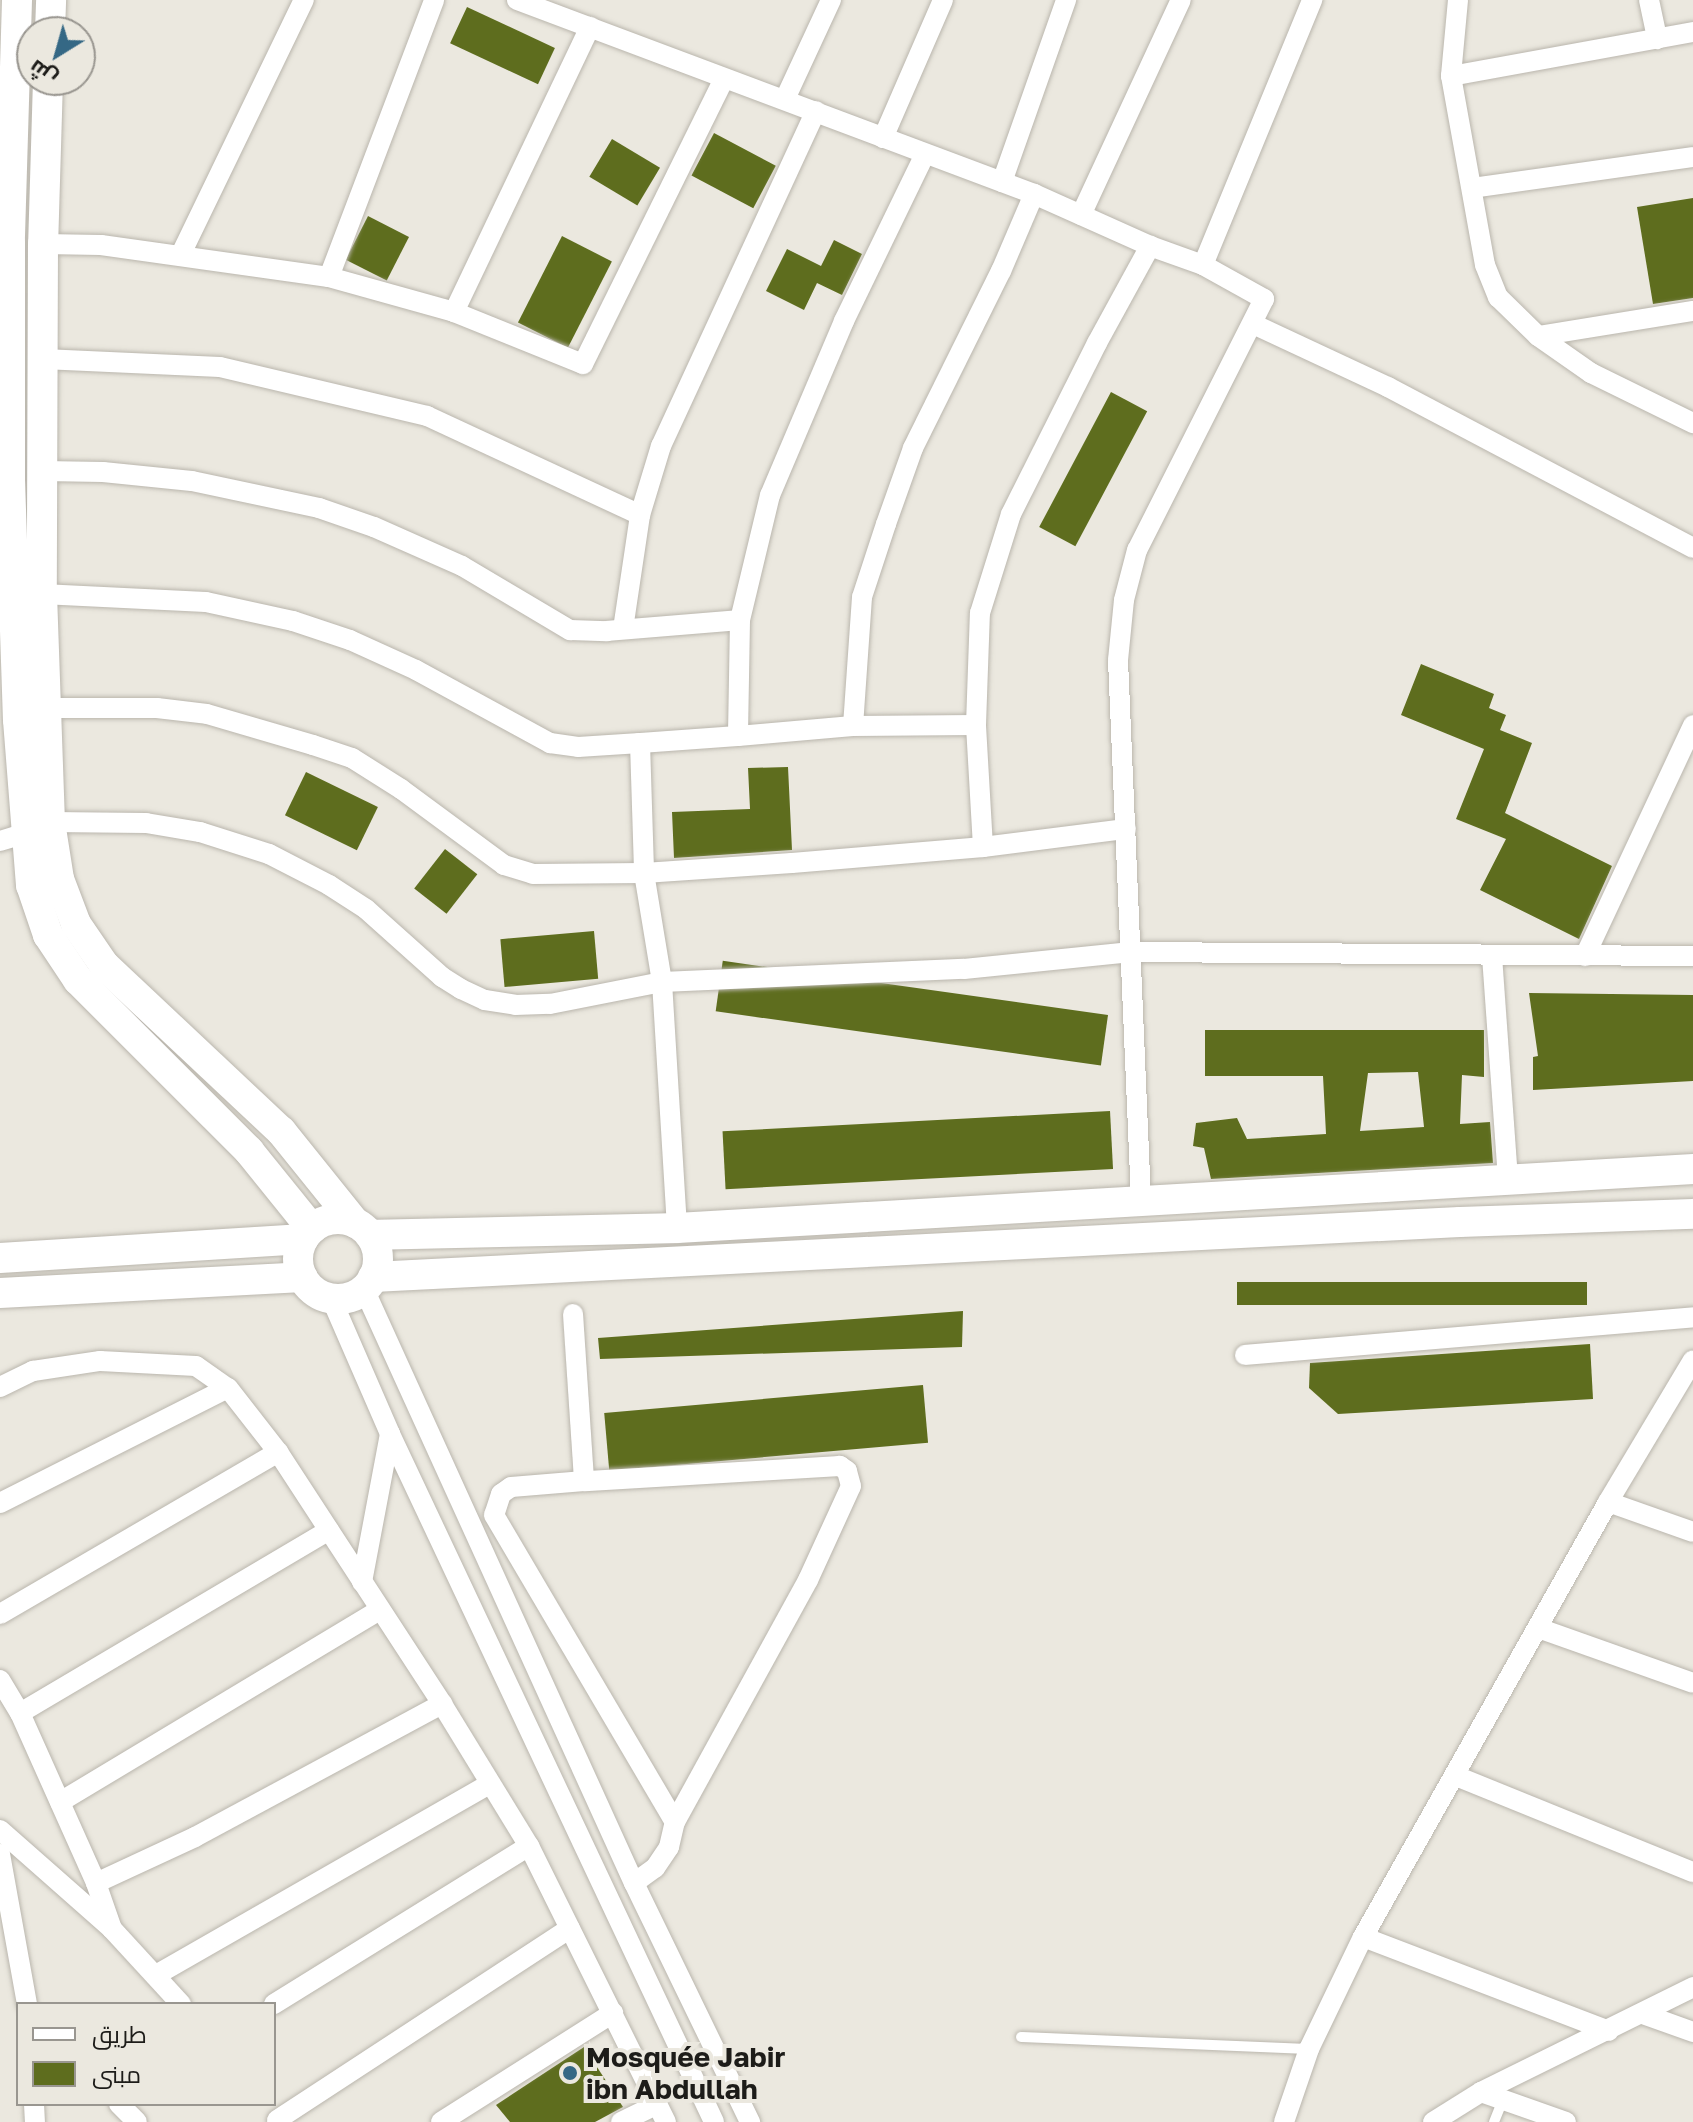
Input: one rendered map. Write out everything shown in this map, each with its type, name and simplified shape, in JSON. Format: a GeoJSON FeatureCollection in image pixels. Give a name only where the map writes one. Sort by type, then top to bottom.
{"type":"FeatureCollection","features":[{"type":"Feature","properties":{"kind":"street"},"geometry":{"type":"LineString","coordinates":[[17,0],[5,481],[19,597],[25,832],[29,872],[38,910],[62,959],[104,1008],[249,1151],[308,1234]]}},
{"type":"Feature","properties":{"kind":"street"},"geometry":{"type":"LineString","coordinates":[[181,254],[304,0]]}},
{"type":"Feature","properties":{"kind":"street"},"geometry":{"type":"LineString","coordinates":[[329,277],[434,0]]}},
{"type":"Feature","properties":{"kind":"street"},"geometry":{"type":"LineString","coordinates":[[517,0],[1034,194],[1150,246],[1203,265],[1264,299],[1137,550],[1127,587],[1118,660],[1141,1199]]}},
{"type":"Feature","properties":{"kind":"street"},"geometry":{"type":"LineString","coordinates":[[785,99],[831,0]]}},
{"type":"Feature","properties":{"kind":"street"},"geometry":{"type":"LineString","coordinates":[[883,138],[943,0]]}},
{"type":"Feature","properties":{"kind":"street"},"geometry":{"type":"LineString","coordinates":[[1002,182],[1066,0]]}},
{"type":"Feature","properties":{"kind":"street"},"geometry":{"type":"LineString","coordinates":[[1081,215],[1181,0]]}},
{"type":"Feature","properties":{"kind":"street"},"geometry":{"type":"LineString","coordinates":[[1203,265],[1312,0]]}},
{"type":"Feature","properties":{"kind":"street"},"geometry":{"type":"LineString","coordinates":[[1458,0],[1451,76],[1485,265],[1498,297],[1538,336],[1591,373],[1693,423]]}},
{"type":"Feature","properties":{"kind":"street"},"geometry":{"type":"LineString","coordinates":[[1649,0],[1657,39]]}},
{"type":"Feature","properties":{"kind":"street"},"geometry":{"type":"LineString","coordinates":[[454,312],[590,27]]}},
{"type":"Feature","properties":{"kind":"street"},"geometry":{"type":"LineString","coordinates":[[1451,76],[1693,32]]}},
{"type":"Feature","properties":{"kind":"street"},"geometry":{"type":"LineString","coordinates":[[43,244],[101,245],[181,254],[329,277],[454,312],[583,364],[724,79]]}},
{"type":"Feature","properties":{"kind":"street"},"geometry":{"type":"LineString","coordinates":[[19,597],[43,471],[43,244],[48,96]]}},
{"type":"Feature","properties":{"kind":"street"},"geometry":{"type":"LineString","coordinates":[[623,629],[640,515],[661,446],[816,111]]}},
{"type":"Feature","properties":{"kind":"street"},"geometry":{"type":"LineString","coordinates":[[738,736],[740,620],[770,495],[844,321],[925,154]]}},
{"type":"Feature","properties":{"kind":"street"},"geometry":{"type":"LineString","coordinates":[[1472,188],[1693,157]]}},
{"type":"Feature","properties":{"kind":"street"},"geometry":{"type":"LineString","coordinates":[[853,726],[862,597],[886,524],[913,448],[1001,271],[1034,194]]}},
{"type":"Feature","properties":{"kind":"street"},"geometry":{"type":"LineString","coordinates":[[983,847],[976,725],[980,613],[1011,514],[1150,246]]}},
{"type":"Feature","properties":{"kind":"street"},"geometry":{"type":"LineString","coordinates":[[1538,336],[1693,311]]}},
{"type":"Feature","properties":{"kind":"street"},"geometry":{"type":"LineString","coordinates":[[1253,324],[1388,387],[1693,548]]}},
{"type":"Feature","properties":{"kind":"street"},"geometry":{"type":"LineString","coordinates":[[43,359],[220,367],[427,416],[640,515]]}},
{"type":"Feature","properties":{"kind":"street"},"geometry":{"type":"LineString","coordinates":[[43,471],[103,472],[192,481],[319,508],[374,527],[462,566],[556,624],[586,632],[740,620]]}},
{"type":"Feature","properties":{"kind":"street"},"geometry":{"type":"LineString","coordinates":[[19,597],[206,602],[293,621],[350,640],[416,670],[550,743],[578,747],[853,726],[976,725]]}},
{"type":"Feature","properties":{"kind":"street"},"geometry":{"type":"LineString","coordinates":[[21,718],[157,708],[247,724],[352,758],[520,872],[644,873],[983,847],[1126,829]]}},
{"type":"Feature","properties":{"kind":"street"},"geometry":{"type":"LineString","coordinates":[[1585,956],[1693,725]]}},
{"type":"Feature","properties":{"kind":"street"},"geometry":{"type":"LineString","coordinates":[[640,743],[644,873],[662,982],[677,1228]]}},
{"type":"Feature","properties":{"kind":"street"},"geometry":{"type":"LineString","coordinates":[[25,832],[146,823],[200,832],[269,854],[329,885],[366,909],[442,977],[485,1000],[550,1004],[662,982],[964,969],[1131,952],[1693,956]]}},
{"type":"Feature","properties":{"kind":"street"},"geometry":{"type":"LineString","coordinates":[[25,832],[89,946],[144,1004],[281,1131],[362,1229],[378,1256],[369,1283],[634,1883],[750,2122]]}},
{"type":"Feature","properties":{"kind":"street"},"geometry":{"type":"LineString","coordinates":[[1492,956],[1508,1180]]}},
{"type":"Feature","properties":{"kind":"street"},"geometry":{"type":"LineString","coordinates":[[0,1258],[308,1234],[328,1220],[362,1229],[677,1228],[1693,1169]]}},
{"type":"Feature","properties":{"kind":"street"},"geometry":{"type":"LineString","coordinates":[[308,1234],[298,1258],[303,1277],[314,1290],[331,1298],[349,1297],[369,1283],[1460,1222],[1693,1214]]}},
{"type":"Feature","properties":{"kind":"street"},"geometry":{"type":"LineString","coordinates":[[0,1293],[303,1277]]}},
{"type":"Feature","properties":{"kind":"street"},"geometry":{"type":"LineString","coordinates":[[331,1298],[390,1434],[714,2122]]}},
{"type":"Feature","properties":{"kind":"street"},"geometry":{"type":"LineString","coordinates":[[573,1314],[584,1481]]}},
{"type":"Feature","properties":{"kind":"street"},"geometry":{"type":"LineString","coordinates":[[1245,1355],[1693,1317]]}},
{"type":"Feature","properties":{"kind":"street"},"geometry":{"type":"LineString","coordinates":[[1284,2122],[1309,2049],[1363,1937],[1608,1502],[1693,1360]]}},
{"type":"Feature","properties":{"kind":"street"},"geometry":{"type":"LineString","coordinates":[[0,1387],[33,1371],[68,1363],[100,1361],[196,1366],[228,1388],[278,1452],[442,1704],[529,1846],[661,2114],[621,2122]]}},
{"type":"Feature","properties":{"kind":"street"},"geometry":{"type":"LineString","coordinates":[[0,1503],[228,1388]]}},
{"type":"Feature","properties":{"kind":"street"},"geometry":{"type":"LineString","coordinates":[[362,1582],[390,1434]]}},
{"type":"Feature","properties":{"kind":"street"},"geometry":{"type":"LineString","coordinates":[[0,1614],[278,1452]]}},
{"type":"Feature","properties":{"kind":"street"},"geometry":{"type":"LineString","coordinates":[[634,1883],[655,1868],[669,1847],[675,1822],[808,1580],[851,1486],[847,1471],[840,1466],[511,1487],[501,1494],[494,1515],[675,1822]]}},
{"type":"Feature","properties":{"kind":"street"},"geometry":{"type":"LineString","coordinates":[[1608,1502],[1693,1532]]}},
{"type":"Feature","properties":{"kind":"street"},"geometry":{"type":"LineString","coordinates":[[20,1713],[329,1530]]}},
{"type":"Feature","properties":{"kind":"street"},"geometry":{"type":"LineString","coordinates":[[60,1802],[380,1610]]}},
{"type":"Feature","properties":{"kind":"street"},"geometry":{"type":"LineString","coordinates":[[1538,1628],[1693,1683]]}},
{"type":"Feature","properties":{"kind":"street"},"geometry":{"type":"LineString","coordinates":[[0,1680],[20,1713],[96,1883],[112,1929]]}},
{"type":"Feature","properties":{"kind":"street"},"geometry":{"type":"LineString","coordinates":[[96,1883],[195,1837],[442,1704]]}},
{"type":"Feature","properties":{"kind":"street"},"geometry":{"type":"LineString","coordinates":[[1456,1776],[1693,1872]]}},
{"type":"Feature","properties":{"kind":"street"},"geometry":{"type":"LineString","coordinates":[[156,1975],[490,1784]]}},
{"type":"Feature","properties":{"kind":"street"},"geometry":{"type":"LineString","coordinates":[[0,1830],[112,1929],[179,2002]]}},
{"type":"Feature","properties":{"kind":"street"},"geometry":{"type":"LineString","coordinates":[[276,2003],[529,1846]]}},
{"type":"Feature","properties":{"kind":"street"},"geometry":{"type":"LineString","coordinates":[[0,1854],[27,2002]]}},
{"type":"Feature","properties":{"kind":"street"},"geometry":{"type":"LineString","coordinates":[[273,2115],[570,1928]]}},
{"type":"Feature","properties":{"kind":"street"},"geometry":{"type":"LineString","coordinates":[[1363,1937],[1609,2031]]}},
{"type":"Feature","properties":{"kind":"street"},"geometry":{"type":"LineString","coordinates":[[1433,2122],[1481,2092],[1693,1987]]}},
{"type":"Feature","properties":{"kind":"street"},"geometry":{"type":"LineString","coordinates":[[441,2122],[613,2013]]}},
{"type":"Feature","properties":{"kind":"street"},"geometry":{"type":"LineString","coordinates":[[1643,2014],[1693,2032]]}},
{"type":"Feature","properties":{"kind":"street"},"geometry":{"type":"LineString","coordinates":[[1481,2092],[1566,2122]]}},
{"type":"Feature","properties":{"kind":"street"},"geometry":{"type":"LineString","coordinates":[[121,2106],[137,2122]]}},
{"type":"Feature","properties":{"kind":"lane"},"geometry":{"type":"LineString","coordinates":[[1021,2037],[1309,2049]]}},
{"type":"Feature","properties":{"kind":"lane"},"geometry":{"type":"LineString","coordinates":[[1494,2122],[1503,2100]]}},
{"type":"Feature","properties":{"kind":"building"},"geometry":{"type":"Polygon","coordinates":[[[467,7],[555,48],[538,84],[450,43],[467,7]]]}},
{"type":"Feature","properties":{"kind":"building"},"geometry":{"type":"Polygon","coordinates":[[[714,133],[776,166],[753,208],[691,175],[714,133]]]}},
{"type":"Feature","properties":{"kind":"building"},"geometry":{"type":"Polygon","coordinates":[[[612,139],[660,168],[637,206],[589,177],[612,139]]]}},
{"type":"Feature","properties":{"kind":"building"},"geometry":{"type":"Polygon","coordinates":[[[1693,198],[1693,298],[1653,304],[1637,207],[1693,198]]]}},
{"type":"Feature","properties":{"kind":"building"},"geometry":{"type":"Polygon","coordinates":[[[368,216],[409,237],[387,281],[346,260],[368,216]]]}},
{"type":"Feature","properties":{"kind":"building"},"geometry":{"type":"Polygon","coordinates":[[[562,236],[612,261],[568,348],[518,322],[562,236]]]}},
{"type":"Feature","properties":{"kind":"building"},"geometry":{"type":"Polygon","coordinates":[[[834,240],[862,254],[842,295],[817,283],[804,310],[766,291],[787,249],[821,266],[834,240]]]}},
{"type":"Feature","properties":{"kind":"building"},"geometry":{"type":"Polygon","coordinates":[[[1111,392],[1147,411],[1075,546],[1039,527],[1111,392]]]}},
{"type":"Feature","properties":{"kind":"building"},"geometry":{"type":"Polygon","coordinates":[[[1421,664],[1494,694],[1489,708],[1506,715],[1500,730],[1532,743],[1505,813],[1612,866],[1579,939],[1480,890],[1506,839],[1456,819],[1484,749],[1401,715],[1421,664]]]}},
{"type":"Feature","properties":{"kind":"building"},"geometry":{"type":"Polygon","coordinates":[[[788,767],[792,850],[674,858],[672,812],[750,809],[748,768],[788,767]]]}},
{"type":"Feature","properties":{"kind":"building"},"geometry":{"type":"Polygon","coordinates":[[[306,772],[378,807],[357,850],[285,815],[306,772]]]}},
{"type":"Feature","properties":{"kind":"building"},"geometry":{"type":"Polygon","coordinates":[[[445,849],[477,874],[447,914],[414,888],[445,849]]]}},
{"type":"Feature","properties":{"kind":"building"},"geometry":{"type":"Polygon","coordinates":[[[594,931],[598,979],[505,987],[500,939],[594,931]]]}},
{"type":"Feature","properties":{"kind":"building"},"geometry":{"type":"Polygon","coordinates":[[[723,961],[1108,1015],[1101,1066],[716,1011],[723,961]]]}},
{"type":"Feature","properties":{"kind":"building"},"geometry":{"type":"Polygon","coordinates":[[[1529,993],[1693,995],[1693,1081],[1533,1090],[1533,1057],[1538,1056],[1529,993]]]}},
{"type":"Feature","properties":{"kind":"building"},"geometry":{"type":"Polygon","coordinates":[[[1205,1030],[1484,1030],[1484,1077],[1462,1075],[1460,1124],[1490,1122],[1493,1163],[1211,1179],[1204,1148],[1193,1146],[1196,1123],[1237,1118],[1247,1139],[1326,1134],[1323,1076],[1205,1076],[1205,1030]],[[1418,1072],[1368,1073],[1360,1131],[1424,1127],[1418,1072]]]}},
{"type":"Feature","properties":{"kind":"building"},"geometry":{"type":"Polygon","coordinates":[[[1110,1111],[1113,1169],[726,1189],[723,1131],[1110,1111]]]}},
{"type":"Feature","properties":{"kind":"building"},"geometry":{"type":"Polygon","coordinates":[[[1237,1282],[1587,1282],[1587,1305],[1237,1305],[1237,1282]]]}},
{"type":"Feature","properties":{"kind":"building"},"geometry":{"type":"Polygon","coordinates":[[[963,1311],[962,1347],[600,1359],[598,1338],[963,1311]]]}},
{"type":"Feature","properties":{"kind":"building"},"geometry":{"type":"Polygon","coordinates":[[[1590,1344],[1593,1399],[1338,1414],[1309,1388],[1310,1363],[1590,1344]]]}},
{"type":"Feature","properties":{"kind":"building"},"geometry":{"type":"Polygon","coordinates":[[[923,1385],[928,1443],[609,1471],[604,1413],[923,1385]]]}},
{"type":"Feature","properties":{"kind":"building","name":"Mosquée Jabir ibn Abdullah"},"geometry":{"type":"Polygon","coordinates":[[[584,2047],[623,2107],[595,2122],[510,2122],[496,2105],[584,2047]]]}},
{"type":"Feature","properties":{"kind":"place","name":"Mosquée Jabir ibn Abdullah"},"geometry":{"type":"Point","coordinates":[570,2073]}}]}
